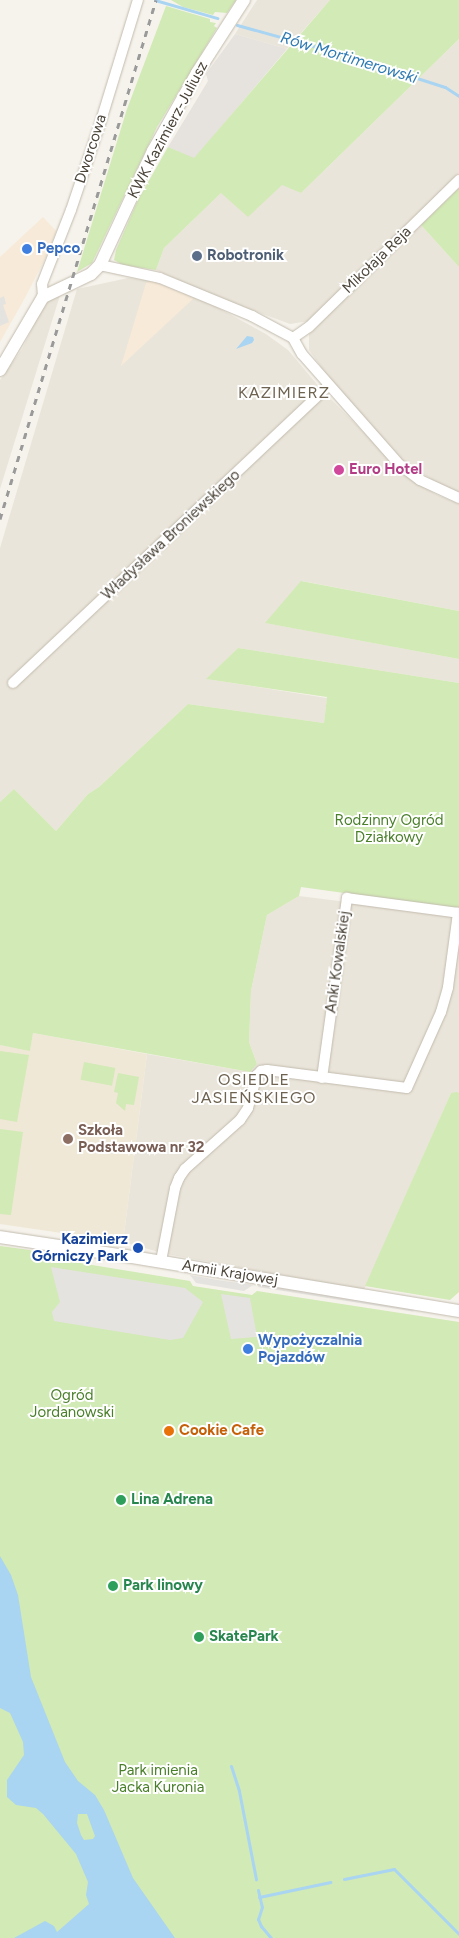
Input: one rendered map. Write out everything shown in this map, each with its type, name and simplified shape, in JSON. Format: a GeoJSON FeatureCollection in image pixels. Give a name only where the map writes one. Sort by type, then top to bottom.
{"type":"FeatureCollection","features":[{"type":"Feature","properties":{"kind":"street","name":"KWK Kazimierz-Juliusz"},"geometry":{"type":"LineString","coordinates":[[100,265],[154,151],[197,73],[244,0]]}},
{"type":"Feature","properties":{"kind":"street","name":"Dworcowa"},"geometry":{"type":"LineString","coordinates":[[43,297],[42,284],[77,193],[137,2]]}},
{"type":"Feature","properties":{"kind":"street","name":"Mikołaja Reja"},"geometry":{"type":"LineString","coordinates":[[294,338],[309,328],[459,180]]}},
{"type":"Feature","properties":{"kind":"street"},"geometry":{"type":"LineString","coordinates":[[0,370],[43,297],[90,274],[100,265],[160,278],[252,316],[294,338],[302,354],[328,386],[400,465],[420,480],[459,498]]}},
{"type":"Feature","properties":{"kind":"street","name":"Władysława Broniewskiego"},"geometry":{"type":"LineString","coordinates":[[13,683],[328,386]]}},
{"type":"Feature","properties":{"kind":"street","name":"Anki Kowalskiej"},"geometry":{"type":"LineString","coordinates":[[161,1261],[175,1188],[179,1178],[185,1169],[240,1120],[248,1108],[257,1075],[267,1070],[322,1078],[407,1088],[440,1012],[448,987],[458,913],[347,898],[322,1078]]}},
{"type":"Feature","properties":{"kind":"street","name":"Armii Krajowej"},"geometry":{"type":"LineString","coordinates":[[0,1237],[161,1261],[459,1311]]}},
{"type":"Feature","properties":{"kind":"shaded area"},"geometry":{"type":"Polygon","coordinates":[[[257,0],[330,0],[287,49],[235,34],[257,0]]]}},
{"type":"Feature","properties":{"kind":"shaded area"},"geometry":{"type":"Polygon","coordinates":[[[235,34],[287,49],[194,159],[168,147],[208,81],[206,74],[235,34]]]}},
{"type":"Feature","properties":{"kind":"shaded area"},"geometry":{"type":"Polygon","coordinates":[[[459,39],[459,173],[309,321],[290,324],[222,299],[156,270],[164,248],[221,193],[283,184],[301,193],[459,39]]]}},
{"type":"Feature","properties":{"kind":"shaded area"},"geometry":{"type":"Polygon","coordinates":[[[43,217],[56,231],[48,253],[0,342],[0,257],[43,217]]]}},
{"type":"Feature","properties":{"kind":"shaded area"},"geometry":{"type":"Polygon","coordinates":[[[421,225],[459,267],[459,492],[436,482],[401,460],[331,381],[309,350],[309,334],[421,225]]]}},
{"type":"Feature","properties":{"kind":"shaded area"},"geometry":{"type":"Polygon","coordinates":[[[128,278],[153,281],[213,305],[266,334],[288,350],[321,389],[400,469],[435,494],[459,504],[459,611],[302,581],[266,623],[459,659],[459,683],[238,648],[207,679],[327,698],[324,723],[188,704],[99,787],[88,794],[56,831],[14,789],[0,802],[0,548],[77,289],[128,278]]]}},
{"type":"Feature","properties":{"kind":"shaded area"},"geometry":{"type":"Polygon","coordinates":[[[153,281],[194,298],[121,366],[146,283],[153,281]]]}},
{"type":"Feature","properties":{"kind":"shaded area"},"geometry":{"type":"Polygon","coordinates":[[[61,292],[0,489],[0,380],[22,349],[46,300],[61,292]]]}},
{"type":"Feature","properties":{"kind":"shaded area"},"geometry":{"type":"Polygon","coordinates":[[[4,296],[6,304],[3,305],[9,322],[0,326],[0,298],[4,296]]]}},
{"type":"Feature","properties":{"kind":"shaded area"},"geometry":{"type":"Polygon","coordinates":[[[299,896],[459,916],[459,1093],[451,1093],[364,1290],[166,1254],[123,1242],[147,1054],[250,1072],[257,1064],[249,1042],[251,991],[267,915],[299,896]]]}},
{"type":"Feature","properties":{"kind":"shaded area","name":"Szkoła Podstawowa nr 32"},"geometry":{"type":"Polygon","coordinates":[[[33,1033],[147,1054],[123,1242],[0,1224],[0,1045],[30,1050],[33,1033]]]}},
{"type":"Feature","properties":{"kind":"shaded area"},"geometry":{"type":"Polygon","coordinates":[[[51,1267],[185,1288],[203,1302],[183,1338],[170,1340],[54,1321],[52,1312],[60,1302],[51,1267]]]}},
{"type":"Feature","properties":{"kind":"shaded area"},"geometry":{"type":"Polygon","coordinates":[[[190,1275],[253,1285],[244,1291],[196,1283],[190,1275]]]}},
{"type":"Feature","properties":{"kind":"shaded area"},"geometry":{"type":"Polygon","coordinates":[[[259,1282],[414,1307],[413,1311],[258,1287],[259,1282]]]}},
{"type":"Feature","properties":{"kind":"shaded area"},"geometry":{"type":"Polygon","coordinates":[[[221,1294],[250,1298],[257,1337],[231,1339],[221,1294]]]}},
{"type":"Feature","properties":{"kind":"green space"},"geometry":{"type":"Polygon","coordinates":[[[171,0],[236,0],[227,13],[215,12],[213,15],[183,7],[171,0]]]}},
{"type":"Feature","properties":{"kind":"green space"},"geometry":{"type":"Polygon","coordinates":[[[330,0],[459,0],[459,39],[301,193],[282,185],[248,217],[221,193],[164,248],[156,270],[123,265],[114,260],[116,250],[138,200],[168,147],[194,158],[330,0]]]}},
{"type":"Feature","properties":{"kind":"green space"},"geometry":{"type":"Polygon","coordinates":[[[166,6],[210,19],[210,22],[216,23],[214,26],[217,28],[157,127],[92,263],[77,272],[127,109],[166,6]]]}},
{"type":"Feature","properties":{"kind":"green space"},"geometry":{"type":"Polygon","coordinates":[[[459,188],[459,267],[421,225],[459,188]]]}},
{"type":"Feature","properties":{"kind":"green space"},"geometry":{"type":"Polygon","coordinates":[[[301,581],[459,611],[459,659],[265,623],[301,581]]]}},
{"type":"Feature","properties":{"kind":"green space","name":"Rodzinny Ogród Działkowy"},"geometry":{"type":"Polygon","coordinates":[[[238,648],[459,683],[459,909],[301,887],[299,896],[267,915],[251,991],[249,1042],[257,1064],[250,1072],[33,1033],[30,1051],[0,1045],[0,802],[14,789],[56,831],[88,794],[99,787],[188,704],[324,723],[327,697],[206,679],[238,648]]]}},
{"type":"Feature","properties":{"kind":"green space"},"geometry":{"type":"Polygon","coordinates":[[[0,1051],[29,1055],[17,1122],[0,1119],[0,1051]]]}},
{"type":"Feature","properties":{"kind":"green space"},"geometry":{"type":"Polygon","coordinates":[[[84,1062],[115,1068],[112,1086],[81,1080],[84,1062]]]}},
{"type":"Feature","properties":{"kind":"green space"},"geometry":{"type":"Polygon","coordinates":[[[118,1073],[139,1077],[134,1105],[126,1104],[125,1111],[116,1103],[118,1093],[114,1092],[118,1073]]]}},
{"type":"Feature","properties":{"kind":"green space"},"geometry":{"type":"Polygon","coordinates":[[[451,1093],[459,1093],[459,1292],[450,1300],[365,1286],[451,1093]]]}},
{"type":"Feature","properties":{"kind":"green space"},"geometry":{"type":"Polygon","coordinates":[[[0,1129],[23,1132],[11,1215],[0,1214],[0,1129]]]}},
{"type":"Feature","properties":{"kind":"green space","name":"Park imienia Jacka Kuronia"},"geometry":{"type":"Polygon","coordinates":[[[0,1246],[30,1250],[37,1256],[190,1281],[193,1286],[252,1295],[257,1291],[459,1322],[459,1938],[0,1938],[0,1246]]]}},
{"type":"Feature","properties":{"kind":"water"},"geometry":{"type":"Polygon","coordinates":[[[247,336],[253,337],[252,343],[236,349],[247,336]]]}},
{"type":"Feature","properties":{"kind":"water"},"geometry":{"type":"Polygon","coordinates":[[[0,1556],[11,1575],[18,1595],[31,1677],[65,1762],[78,1781],[95,1795],[104,1810],[133,1878],[175,1938],[14,1938],[45,1921],[54,1926],[57,1932],[89,1904],[86,1895],[88,1882],[76,1854],[43,1814],[36,1808],[16,1805],[7,1797],[7,1780],[24,1755],[23,1742],[10,1713],[0,1708],[0,1556]],[[78,1814],[77,1823],[84,1840],[93,1839],[95,1836],[87,1814],[78,1814]]]}},
{"type":"Feature","properties":{"kind":"waterway","name":"Rów Mortimerowski"},"geometry":{"type":"LineString","coordinates":[[155,0],[217,18]]}},
{"type":"Feature","properties":{"kind":"waterway","name":"Rów Mortimerowski"},"geometry":{"type":"LineString","coordinates":[[237,25],[342,54],[445,87],[459,96]]}},
{"type":"Feature","properties":{"kind":"waterway"},"geometry":{"type":"LineString","coordinates":[[231,1766],[239,1791],[256,1879]]}},
{"type":"Feature","properties":{"kind":"waterway"},"geometry":{"type":"LineString","coordinates":[[344,1879],[394,1869],[459,1934]]}},
{"type":"Feature","properties":{"kind":"waterway"},"geometry":{"type":"LineString","coordinates":[[259,1897],[330,1882]]}},
{"type":"Feature","properties":{"kind":"waterway"},"geometry":{"type":"LineString","coordinates":[[258,1890],[262,1907],[258,1919],[271,1938]]}},
{"type":"Feature","properties":{"kind":"railway"},"geometry":{"type":"LineString","coordinates":[[0,519],[156,0]]}},
{"type":"Feature","properties":{"kind":"place","name":"Pepco"},"geometry":{"type":"Point","coordinates":[27,249]}},
{"type":"Feature","properties":{"kind":"place","name":"Robotronik"},"geometry":{"type":"Point","coordinates":[197,256]}},
{"type":"Feature","properties":{"kind":"place","name":"Euro Hotel"},"geometry":{"type":"Point","coordinates":[339,470]}},
{"type":"Feature","properties":{"kind":"place","name":"Szkoła Podstawowa nr 32"},"geometry":{"type":"Point","coordinates":[68,1139]}},
{"type":"Feature","properties":{"kind":"place","name":"Kazimierz Górniczy Park"},"geometry":{"type":"Point","coordinates":[138,1248]}},
{"type":"Feature","properties":{"kind":"place","name":"Wypożyczalnia Pojazdów"},"geometry":{"type":"Point","coordinates":[248,1349]}},
{"type":"Feature","properties":{"kind":"place","name":"Cookie Cafe"},"geometry":{"type":"Point","coordinates":[169,1431]}},
{"type":"Feature","properties":{"kind":"place","name":"Lina Adrena"},"geometry":{"type":"Point","coordinates":[121,1500]}},
{"type":"Feature","properties":{"kind":"place","name":"Park linowy"},"geometry":{"type":"Point","coordinates":[113,1586]}},
{"type":"Feature","properties":{"kind":"place","name":"SkatePark"},"geometry":{"type":"Point","coordinates":[199,1637]}},
{"type":"Feature","properties":{"kind":"district","name":"KAZIMIERZ"},"geometry":{"type":"Point","coordinates":[284,393]}},
{"type":"Feature","properties":{"kind":"district","name":"OSIEDLE JASIEŃSKIEGO"},"geometry":{"type":"Point","coordinates":[254,1089]}},
{"type":"Feature","properties":{"kind":"park label","name":"Ogród Jordanowski"},"geometry":{"type":"Point","coordinates":[72,1404]}}]}
